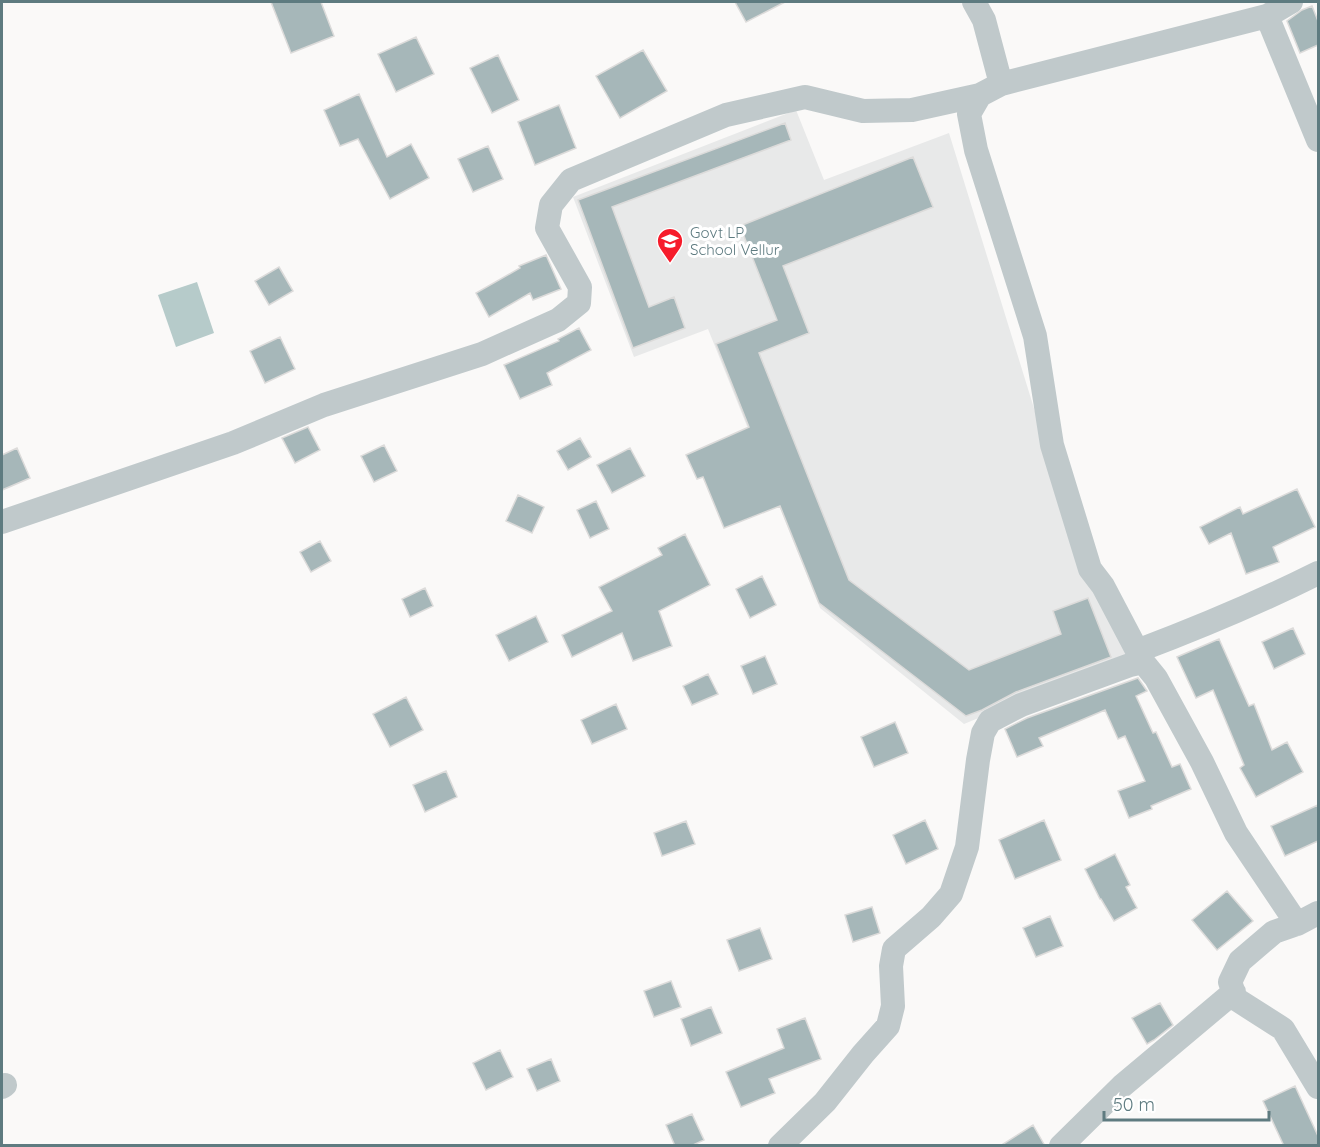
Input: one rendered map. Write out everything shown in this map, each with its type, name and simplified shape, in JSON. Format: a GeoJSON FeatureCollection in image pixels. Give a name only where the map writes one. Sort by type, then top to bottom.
{"type":"FeatureCollection","features":[{"type":"Feature","properties":{"kind":"street"},"geometry":{"type":"LineString","coordinates":[[974,2],[984,20],[1001,84]]}},
{"type":"Feature","properties":{"kind":"street"},"geometry":{"type":"LineString","coordinates":[[2,522],[233,443],[324,405],[482,354],[558,320],[579,303],[580,287],[547,228],[551,205],[571,180],[606,164],[726,116],[805,97],[863,111],[912,110],[980,95],[1001,84],[1267,16],[1291,2]]}},
{"type":"Feature","properties":{"kind":"street"},"geometry":{"type":"LineString","coordinates":[[1267,16],[1318,140]]}},
{"type":"Feature","properties":{"kind":"street"},"geometry":{"type":"LineString","coordinates":[[980,95],[969,114],[976,150],[1035,336],[1052,444],[1090,569],[1103,586],[1140,656],[1156,678],[1202,762],[1236,833],[1297,924]]}},
{"type":"Feature","properties":{"kind":"street"},"geometry":{"type":"LineString","coordinates":[[780,1146],[825,1102],[888,1026],[893,1006],[891,966],[894,949],[931,917],[951,894],[967,847],[978,760],[984,733],[990,721],[1032,701],[1130,664],[1166,640],[1318,573]]}},
{"type":"Feature","properties":{"kind":"street"},"geometry":{"type":"LineString","coordinates":[[1318,913],[1274,932],[1240,960],[1230,982],[1236,999],[1283,1029],[1318,1087]]}},
{"type":"Feature","properties":{"kind":"street"},"geometry":{"type":"LineString","coordinates":[[1061,1146],[1122,1086],[1234,992]]}},
{"type":"Feature","properties":{"kind":"shaded area"},"geometry":{"type":"Polygon","coordinates":[[[796,110],[824,180],[949,133],[1087,580],[1128,656],[964,724],[820,608],[708,329],[634,357],[573,197],[796,110]]]}},
{"type":"Feature","properties":{"kind":"shaded area"},"geometry":{"type":"Polygon","coordinates":[[[197,282],[214,333],[176,347],[158,295],[197,282]]]}},
{"type":"Feature","properties":{"kind":"building"},"geometry":{"type":"Polygon","coordinates":[[[271,2],[321,2],[334,36],[291,53],[271,2]]]}},
{"type":"Feature","properties":{"kind":"building"},"geometry":{"type":"Polygon","coordinates":[[[735,2],[785,2],[746,22],[735,2]]]}},
{"type":"Feature","properties":{"kind":"building"},"geometry":{"type":"Polygon","coordinates":[[[1312,6],[1318,21],[1318,45],[1300,53],[1287,21],[1312,6]]]}},
{"type":"Feature","properties":{"kind":"building"},"geometry":{"type":"Polygon","coordinates":[[[416,37],[434,74],[396,92],[378,54],[416,37]]]}},
{"type":"Feature","properties":{"kind":"building"},"geometry":{"type":"Polygon","coordinates":[[[643,50],[667,91],[620,118],[596,76],[643,50]]]}},
{"type":"Feature","properties":{"kind":"building"},"geometry":{"type":"Polygon","coordinates":[[[498,55],[519,100],[492,113],[470,68],[498,55]]]}},
{"type":"Feature","properties":{"kind":"building"},"geometry":{"type":"Polygon","coordinates":[[[359,94],[387,157],[411,144],[429,178],[390,199],[358,139],[340,146],[324,110],[359,94]]]}},
{"type":"Feature","properties":{"kind":"building"},"geometry":{"type":"Polygon","coordinates":[[[559,105],[576,148],[535,165],[518,122],[559,105]]]}},
{"type":"Feature","properties":{"kind":"building"},"geometry":{"type":"Polygon","coordinates":[[[785,123],[791,140],[612,207],[649,307],[674,297],[685,328],[633,348],[578,200],[785,123]]]}},
{"type":"Feature","properties":{"kind":"building"},"geometry":{"type":"Polygon","coordinates":[[[488,146],[503,179],[473,192],[458,159],[488,146]]]}},
{"type":"Feature","properties":{"kind":"building"},"geometry":{"type":"Polygon","coordinates":[[[913,157],[933,207],[783,266],[809,333],[759,353],[849,580],[969,670],[1061,634],[1053,611],[1088,598],[1111,657],[1016,692],[966,716],[819,603],[780,506],[724,528],[703,477],[697,479],[686,455],[749,427],[716,344],[777,320],[740,226],[913,157]]]}},
{"type":"Feature","properties":{"kind":"building"},"geometry":{"type":"Polygon","coordinates":[[[546,255],[561,289],[533,300],[530,293],[489,317],[476,293],[520,268],[519,266],[546,255]]]}},
{"type":"Feature","properties":{"kind":"building"},"geometry":{"type":"Polygon","coordinates":[[[279,267],[293,291],[269,305],[255,281],[279,267]]]}},
{"type":"Feature","properties":{"kind":"building"},"geometry":{"type":"Polygon","coordinates":[[[579,328],[591,350],[547,373],[552,385],[520,399],[504,365],[559,341],[558,339],[579,328]]]}},
{"type":"Feature","properties":{"kind":"building"},"geometry":{"type":"Polygon","coordinates":[[[280,337],[295,369],[265,383],[250,351],[280,337]]]}},
{"type":"Feature","properties":{"kind":"building"},"geometry":{"type":"Polygon","coordinates":[[[308,427],[320,450],[295,463],[282,438],[308,427]]]}},
{"type":"Feature","properties":{"kind":"building"},"geometry":{"type":"Polygon","coordinates":[[[580,438],[591,457],[568,470],[557,451],[580,438]]]}},
{"type":"Feature","properties":{"kind":"building"},"geometry":{"type":"Polygon","coordinates":[[[384,445],[397,471],[374,482],[361,456],[384,445]]]}},
{"type":"Feature","properties":{"kind":"building"},"geometry":{"type":"Polygon","coordinates":[[[17,448],[30,478],[2,490],[2,455],[17,448]]]}},
{"type":"Feature","properties":{"kind":"building"},"geometry":{"type":"Polygon","coordinates":[[[630,448],[645,476],[612,493],[597,465],[630,448]]]}},
{"type":"Feature","properties":{"kind":"building"},"geometry":{"type":"Polygon","coordinates":[[[1297,489],[1315,527],[1273,547],[1279,562],[1246,574],[1231,533],[1209,544],[1200,527],[1240,507],[1243,514],[1297,489]]]}},
{"type":"Feature","properties":{"kind":"building"},"geometry":{"type":"Polygon","coordinates":[[[518,495],[544,507],[532,533],[506,521],[518,495]]]}},
{"type":"Feature","properties":{"kind":"building"},"geometry":{"type":"Polygon","coordinates":[[[596,501],[609,529],[590,538],[577,510],[596,501]]]}},
{"type":"Feature","properties":{"kind":"building"},"geometry":{"type":"Polygon","coordinates":[[[685,534],[710,585],[659,611],[672,646],[633,661],[622,633],[572,657],[562,635],[612,611],[599,587],[662,555],[658,548],[685,534]]]}},
{"type":"Feature","properties":{"kind":"building"},"geometry":{"type":"Polygon","coordinates":[[[320,541],[331,561],[311,572],[300,552],[320,541]]]}},
{"type":"Feature","properties":{"kind":"building"},"geometry":{"type":"Polygon","coordinates":[[[762,576],[776,605],[750,618],[736,589],[762,576]]]}},
{"type":"Feature","properties":{"kind":"building"},"geometry":{"type":"Polygon","coordinates":[[[425,588],[433,606],[410,617],[402,599],[425,588]]]}},
{"type":"Feature","properties":{"kind":"building"},"geometry":{"type":"Polygon","coordinates":[[[536,616],[548,642],[509,661],[496,635],[536,616]]]}},
{"type":"Feature","properties":{"kind":"building"},"geometry":{"type":"Polygon","coordinates":[[[1293,628],[1305,654],[1274,669],[1262,642],[1293,628]]]}},
{"type":"Feature","properties":{"kind":"building"},"geometry":{"type":"Polygon","coordinates":[[[1219,639],[1249,706],[1254,704],[1272,750],[1287,742],[1303,772],[1256,797],[1240,768],[1244,765],[1213,690],[1196,698],[1177,657],[1219,639]]]}},
{"type":"Feature","properties":{"kind":"building"},"geometry":{"type":"Polygon","coordinates":[[[765,656],[777,684],[753,694],[741,666],[765,656]]]}},
{"type":"Feature","properties":{"kind":"building"},"geometry":{"type":"Polygon","coordinates":[[[708,674],[718,694],[692,705],[683,686],[708,674]]]}},
{"type":"Feature","properties":{"kind":"building"},"geometry":{"type":"Polygon","coordinates":[[[1138,678],[1147,691],[1136,696],[1153,733],[1156,732],[1172,767],[1180,764],[1191,789],[1129,818],[1118,791],[1145,781],[1125,736],[1118,739],[1105,710],[1039,738],[1043,746],[1017,757],[1005,729],[1027,718],[1138,678]]]}},
{"type":"Feature","properties":{"kind":"building"},"geometry":{"type":"Polygon","coordinates":[[[406,697],[423,730],[390,747],[373,714],[406,697]]]}},
{"type":"Feature","properties":{"kind":"building"},"geometry":{"type":"Polygon","coordinates":[[[616,704],[627,729],[592,744],[581,720],[616,704]]]}},
{"type":"Feature","properties":{"kind":"building"},"geometry":{"type":"Polygon","coordinates":[[[895,722],[908,753],[874,767],[861,737],[895,722]]]}},
{"type":"Feature","properties":{"kind":"building"},"geometry":{"type":"Polygon","coordinates":[[[446,771],[457,797],[425,812],[413,785],[446,771]]]}},
{"type":"Feature","properties":{"kind":"building"},"geometry":{"type":"Polygon","coordinates":[[[1318,805],[1318,841],[1285,856],[1271,826],[1318,805]]]}},
{"type":"Feature","properties":{"kind":"building"},"geometry":{"type":"Polygon","coordinates":[[[925,820],[938,849],[906,864],[893,835],[925,820]]]}},
{"type":"Feature","properties":{"kind":"building"},"geometry":{"type":"Polygon","coordinates":[[[1044,820],[1061,860],[1015,879],[999,840],[1044,820]]]}},
{"type":"Feature","properties":{"kind":"building"},"geometry":{"type":"Polygon","coordinates":[[[686,821],[695,844],[662,856],[654,833],[686,821]]]}},
{"type":"Feature","properties":{"kind":"building"},"geometry":{"type":"Polygon","coordinates":[[[1115,854],[1130,885],[1126,887],[1137,908],[1114,921],[1085,869],[1115,854]]]}},
{"type":"Feature","properties":{"kind":"building"},"geometry":{"type":"Polygon","coordinates":[[[1227,891],[1253,921],[1217,950],[1192,920],[1227,891]]]}},
{"type":"Feature","properties":{"kind":"building"},"geometry":{"type":"Polygon","coordinates":[[[872,907],[880,933],[853,942],[845,915],[872,907]]]}},
{"type":"Feature","properties":{"kind":"building"},"geometry":{"type":"Polygon","coordinates":[[[1050,916],[1063,946],[1036,957],[1023,928],[1050,916]]]}},
{"type":"Feature","properties":{"kind":"building"},"geometry":{"type":"Polygon","coordinates":[[[760,928],[772,959],[739,971],[727,940],[760,928]]]}},
{"type":"Feature","properties":{"kind":"building"},"geometry":{"type":"Polygon","coordinates":[[[671,981],[681,1007],[654,1017],[644,991],[671,981]]]}},
{"type":"Feature","properties":{"kind":"building"},"geometry":{"type":"Polygon","coordinates":[[[1160,1003],[1173,1025],[1147,1044],[1132,1018],[1160,1003]]]}},
{"type":"Feature","properties":{"kind":"building"},"geometry":{"type":"Polygon","coordinates":[[[711,1007],[722,1033],[691,1046],[681,1019],[711,1007]]]}},
{"type":"Feature","properties":{"kind":"building"},"geometry":{"type":"Polygon","coordinates":[[[805,1018],[821,1059],[769,1079],[775,1093],[741,1107],[726,1072],[784,1048],[777,1029],[805,1018]]]}},
{"type":"Feature","properties":{"kind":"building"},"geometry":{"type":"Polygon","coordinates":[[[500,1050],[513,1077],[486,1090],[473,1063],[500,1050]]]}},
{"type":"Feature","properties":{"kind":"building"},"geometry":{"type":"Polygon","coordinates":[[[551,1059],[560,1081],[537,1091],[527,1069],[551,1059]]]}},
{"type":"Feature","properties":{"kind":"building"},"geometry":{"type":"Polygon","coordinates":[[[1295,1086],[1318,1136],[1318,1146],[1284,1146],[1263,1101],[1295,1086]]]}},
{"type":"Feature","properties":{"kind":"building"},"geometry":{"type":"Polygon","coordinates":[[[692,1114],[704,1140],[691,1146],[675,1146],[666,1125],[692,1114]]]}},
{"type":"Feature","properties":{"kind":"building"},"geometry":{"type":"Polygon","coordinates":[[[1033,1125],[1045,1146],[1000,1146],[1033,1125]]]}},
{"type":"Feature","properties":{"kind":"place","name":"Govt LP School Vellur"},"geometry":{"type":"Point","coordinates":[670,264]}}]}
